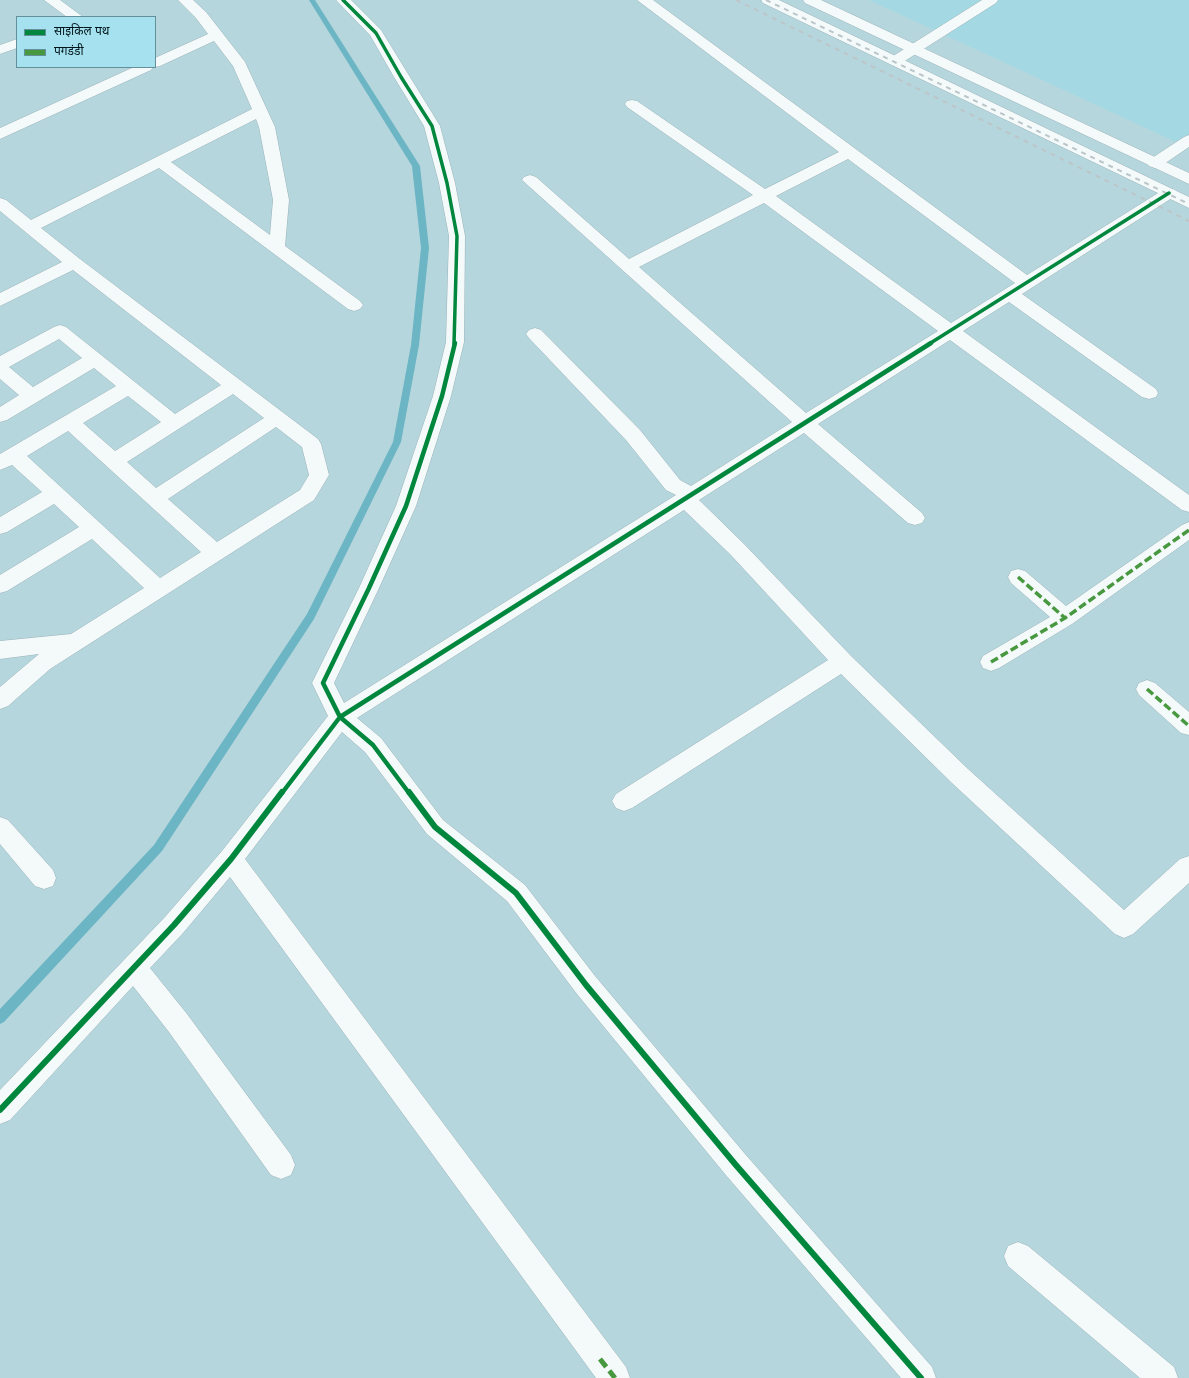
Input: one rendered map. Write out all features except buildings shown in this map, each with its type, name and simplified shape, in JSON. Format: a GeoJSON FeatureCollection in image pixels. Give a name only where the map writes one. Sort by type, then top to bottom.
{"type":"FeatureCollection","features":[{"type":"Feature","properties":{"kind":"street"},"geometry":{"type":"LineString","coordinates":[[51,0],[75,16]]}},
{"type":"Feature","properties":{"kind":"street"},"geometry":{"type":"LineString","coordinates":[[185,0],[201,15],[240,65],[267,127],[282,200],[277,248]]}},
{"type":"Feature","properties":{"kind":"street"},"geometry":{"type":"LineString","coordinates":[[343,0],[376,33],[401,77],[432,126],[447,183],[457,236],[454,342],[442,396],[406,506],[366,595],[323,683],[340,717],[373,745],[435,828],[516,892],[586,985],[735,1164],[844,1291],[922,1378]]}},
{"type":"Feature","properties":{"kind":"street"},"geometry":{"type":"LineString","coordinates":[[644,0],[1026,284]]}},
{"type":"Feature","properties":{"kind":"street"},"geometry":{"type":"LineString","coordinates":[[768,0],[1189,203]]}},
{"type":"Feature","properties":{"kind":"street"},"geometry":{"type":"LineString","coordinates":[[810,0],[1189,179]]}},
{"type":"Feature","properties":{"kind":"street"},"geometry":{"type":"LineString","coordinates":[[895,61],[991,0]]}},
{"type":"Feature","properties":{"kind":"street"},"geometry":{"type":"LineString","coordinates":[[156,63],[217,35]]}},
{"type":"Feature","properties":{"kind":"street"},"geometry":{"type":"LineString","coordinates":[[0,50],[16,43]]}},
{"type":"Feature","properties":{"kind":"street"},"geometry":{"type":"LineString","coordinates":[[0,134],[144,68]]}},
{"type":"Feature","properties":{"kind":"street"},"geometry":{"type":"LineString","coordinates":[[632,104],[765,196],[1189,505]]}},
{"type":"Feature","properties":{"kind":"street"},"geometry":{"type":"LineString","coordinates":[[29,227],[260,111]]}},
{"type":"Feature","properties":{"kind":"street"},"geometry":{"type":"LineString","coordinates":[[1155,163],[1189,140]]}},
{"type":"Feature","properties":{"kind":"street"},"geometry":{"type":"LineString","coordinates":[[628,266],[850,152]]}},
{"type":"Feature","properties":{"kind":"street"},"geometry":{"type":"LineString","coordinates":[[160,161],[354,306]]}},
{"type":"Feature","properties":{"kind":"street"},"geometry":{"type":"LineString","coordinates":[[530,180],[804,424],[915,518]]}},
{"type":"Feature","properties":{"kind":"street"},"geometry":{"type":"LineString","coordinates":[[0,1110],[174,925],[231,858],[340,717],[1168,193]]}},
{"type":"Feature","properties":{"kind":"street"},"geometry":{"type":"LineString","coordinates":[[0,203],[74,263],[310,444],[319,475],[307,495],[42,663],[0,700]]}},
{"type":"Feature","properties":{"kind":"street"},"geometry":{"type":"LineString","coordinates":[[0,300],[74,263]]}},
{"type":"Feature","properties":{"kind":"street"},"geometry":{"type":"LineString","coordinates":[[1010,294],[1149,393]]}},
{"type":"Feature","properties":{"kind":"street"},"geometry":{"type":"LineString","coordinates":[[0,364],[60,331],[174,423]]}},
{"type":"Feature","properties":{"kind":"street"},"geometry":{"type":"LineString","coordinates":[[535,334],[633,435],[673,485],[688,497],[843,662],[960,776],[1124,926],[1189,867]]}},
{"type":"Feature","properties":{"kind":"street"},"geometry":{"type":"LineString","coordinates":[[0,414],[95,360]]}},
{"type":"Feature","properties":{"kind":"street"},"geometry":{"type":"LineString","coordinates":[[0,369],[32,396]]}},
{"type":"Feature","properties":{"kind":"street"},"geometry":{"type":"LineString","coordinates":[[114,461],[234,385]]}},
{"type":"Feature","properties":{"kind":"street"},"geometry":{"type":"LineString","coordinates":[[129,387],[7,459],[56,493],[159,589]]}},
{"type":"Feature","properties":{"kind":"street"},"geometry":{"type":"LineString","coordinates":[[155,498],[277,418]]}},
{"type":"Feature","properties":{"kind":"street"},"geometry":{"type":"LineString","coordinates":[[70,422],[216,553]]}},
{"type":"Feature","properties":{"kind":"street"},"geometry":{"type":"LineString","coordinates":[[0,527],[56,493]]}},
{"type":"Feature","properties":{"kind":"street"},"geometry":{"type":"LineString","coordinates":[[0,585],[93,528]]}},
{"type":"Feature","properties":{"kind":"street"},"geometry":{"type":"LineString","coordinates":[[991,662],[1065,618],[1189,530]]}},
{"type":"Feature","properties":{"kind":"street"},"geometry":{"type":"LineString","coordinates":[[1018,576],[1065,618]]}},
{"type":"Feature","properties":{"kind":"street"},"geometry":{"type":"LineString","coordinates":[[0,650],[77,641]]}},
{"type":"Feature","properties":{"kind":"street"},"geometry":{"type":"LineString","coordinates":[[624,800],[843,662]]}},
{"type":"Feature","properties":{"kind":"street"},"geometry":{"type":"LineString","coordinates":[[1147,690],[1189,726]]}},
{"type":"Feature","properties":{"kind":"street"},"geometry":{"type":"LineString","coordinates":[[0,827],[44,878]]}},
{"type":"Feature","properties":{"kind":"street"},"geometry":{"type":"LineString","coordinates":[[231,858],[615,1378]]}},
{"type":"Feature","properties":{"kind":"street"},"geometry":{"type":"LineString","coordinates":[[134,967],[178,1024],[281,1165]]}},
{"type":"Feature","properties":{"kind":"street"},"geometry":{"type":"LineString","coordinates":[[1018,1256],[1163,1378]]}},
{"type":"Feature","properties":{"kind":"shaded area"},"geometry":{"type":"Polygon","coordinates":[[[869,0],[1189,0],[1189,148],[869,0]]]}},
{"type":"Feature","properties":{"kind":"waterway"},"geometry":{"type":"LineString","coordinates":[[0,1018],[158,848],[311,616],[397,442],[415,345],[425,248],[416,166],[312,0]]}},
{"type":"Feature","properties":{"kind":"railway"},"geometry":{"type":"LineString","coordinates":[[736,0],[1189,221]]}},
{"type":"Feature","properties":{"kind":"railway"},"geometry":{"type":"LineString","coordinates":[[766,0],[1189,204]]}},
{"type":"Feature","properties":{"kind":"marked path"},"geometry":{"type":"LineString","coordinates":[[991,662],[1065,618],[1189,530]]}},
{"type":"Feature","properties":{"kind":"marked path"},"geometry":{"type":"LineString","coordinates":[[1018,577],[1065,618]]}},
{"type":"Feature","properties":{"kind":"marked path"},"geometry":{"type":"LineString","coordinates":[[1147,689],[1189,726]]}},
{"type":"Feature","properties":{"kind":"marked path"},"geometry":{"type":"LineString","coordinates":[[600,1359],[615,1378]]}},
{"type":"Feature","properties":{"kind":"cycle path"},"geometry":{"type":"LineString","coordinates":[[343,0],[376,33],[401,77],[432,126],[447,183],[457,236],[455,342],[442,396],[406,506],[369,588],[323,683],[340,717],[373,745],[435,827],[516,893],[586,985],[735,1164],[921,1378]]}},
{"type":"Feature","properties":{"kind":"cycle path"},"geometry":{"type":"LineString","coordinates":[[0,1110],[174,925],[231,859],[340,717],[1169,193]]}}]}
